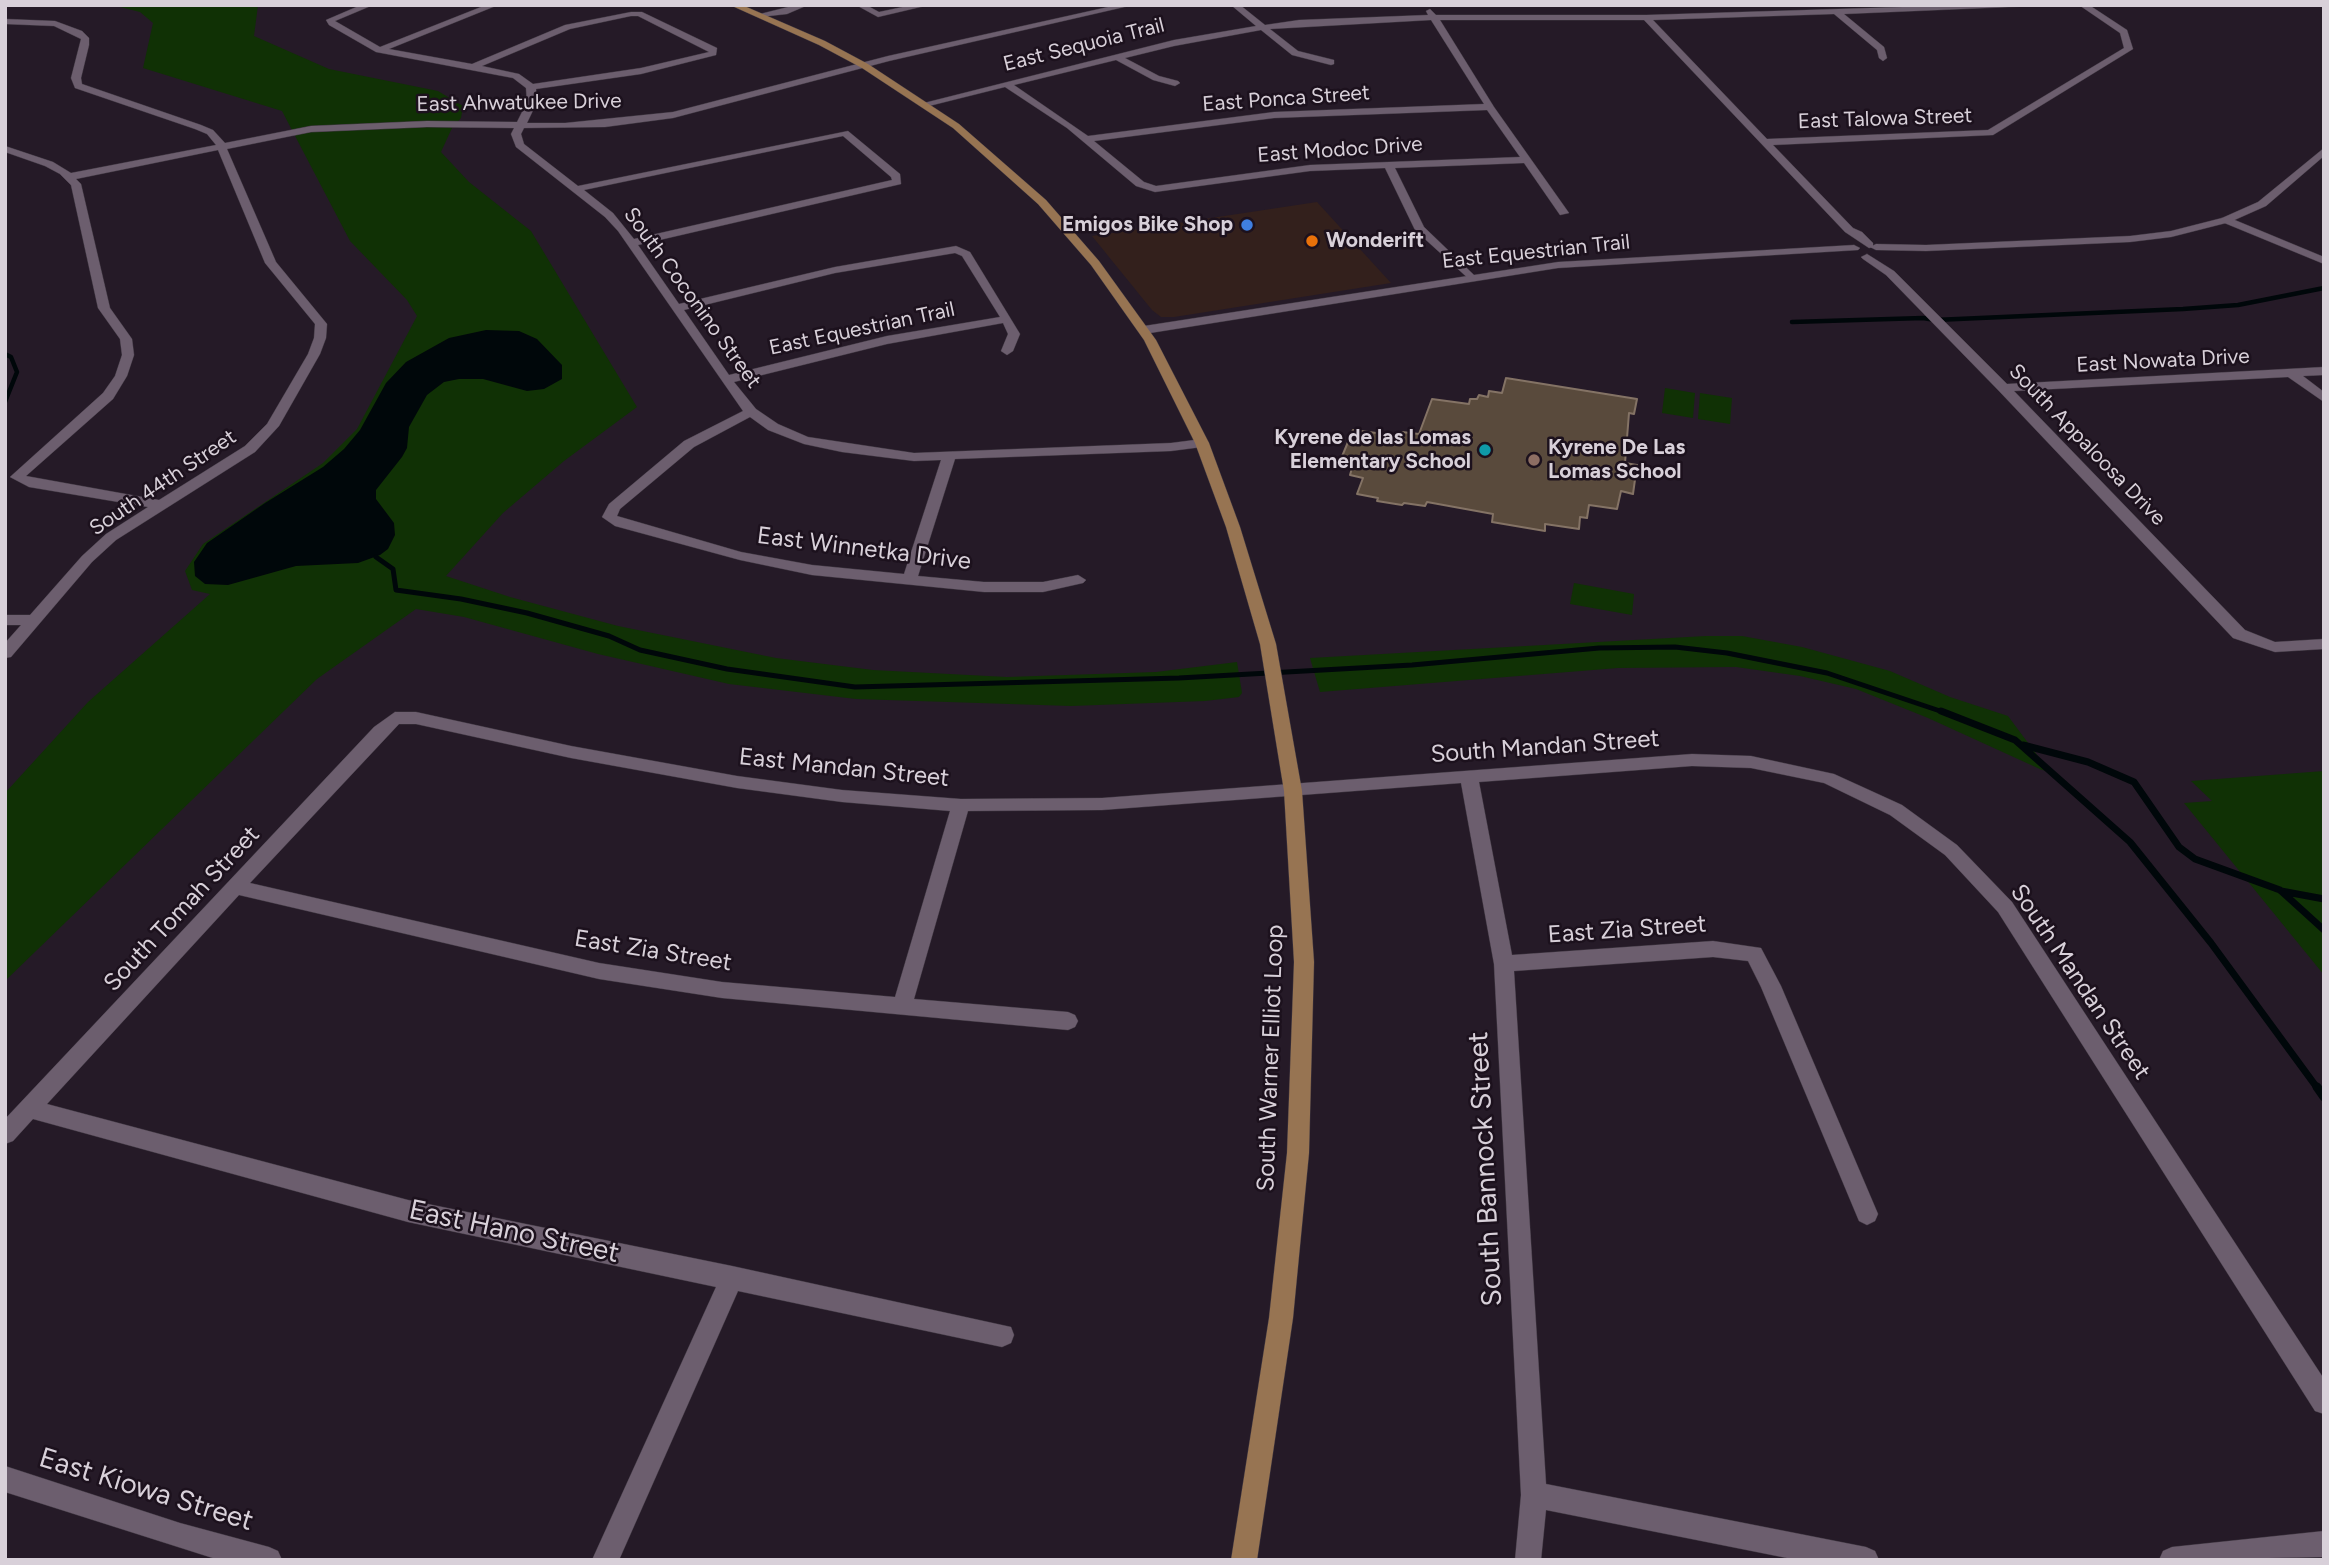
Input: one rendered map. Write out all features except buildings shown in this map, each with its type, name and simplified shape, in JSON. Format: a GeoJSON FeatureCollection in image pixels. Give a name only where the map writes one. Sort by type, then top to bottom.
{"type":"FeatureCollection","features":[{"type":"Feature","properties":{"kind":"main road","name":"South Warner Elliot Loop"},"geometry":{"type":"LineString","coordinates":[[734,5],[865,66],[925,104],[986,151],[1042,202],[1095,262],[1143,330],[1202,443],[1241,550],[1268,649],[1293,790],[1304,962],[1298,1153],[1281,1318],[1244,1560]]}},
{"type":"Feature","properties":{"kind":"street"},"geometry":{"type":"LineString","coordinates":[[369,5],[330,20],[379,50],[516,76],[531,87],[641,71],[706,55],[713,52],[713,48],[639,15],[631,14],[568,27],[472,66]]}},
{"type":"Feature","properties":{"kind":"street"},"geometry":{"type":"LineString","coordinates":[[379,50],[494,5]]}},
{"type":"Feature","properties":{"kind":"street"},"geometry":{"type":"LineString","coordinates":[[760,15],[778,5]]}},
{"type":"Feature","properties":{"kind":"street"},"geometry":{"type":"LineString","coordinates":[[760,15],[787,12],[804,5]]}},
{"type":"Feature","properties":{"kind":"street"},"geometry":{"type":"LineString","coordinates":[[860,5],[878,15],[925,5]]}},
{"type":"Feature","properties":{"kind":"street","name":"East Ahwatukee Drive"},"geometry":{"type":"LineString","coordinates":[[69,177],[303,130],[330,127],[605,124],[673,115],[865,66],[1129,5]]}},
{"type":"Feature","properties":{"kind":"street"},"geometry":{"type":"LineString","coordinates":[[1235,5],[1295,53],[1331,62]]}},
{"type":"Feature","properties":{"kind":"street"},"geometry":{"type":"LineString","coordinates":[[1427,5],[1490,107],[1564,213]]}},
{"type":"Feature","properties":{"kind":"street","name":"East Sequoia Trail"},"geometry":{"type":"LineString","coordinates":[[925,104],[1186,40],[1262,27],[1349,19],[1646,18],[2051,5]]}},
{"type":"Feature","properties":{"kind":"street","name":"East Talowa Street"},"geometry":{"type":"LineString","coordinates":[[1763,142],[1990,133],[2129,49],[2124,32],[2083,5]]}},
{"type":"Feature","properties":{"kind":"street"},"geometry":{"type":"LineString","coordinates":[[1836,12],[1881,49],[1883,58]]}},
{"type":"Feature","properties":{"kind":"street","name":"South Appaloosa Drive"},"geometry":{"type":"LineString","coordinates":[[1646,18],[1763,142],[1850,230],[1858,234],[1890,272],[2239,634],[2256,642],[2275,646],[2324,643]]}},
{"type":"Feature","properties":{"kind":"street"},"geometry":{"type":"LineString","coordinates":[[5,21],[55,24],[79,33],[85,38],[85,45],[76,78],[78,86],[210,132],[222,147]]}},
{"type":"Feature","properties":{"kind":"street"},"geometry":{"type":"LineString","coordinates":[[1118,57],[1156,78],[1175,83]]}},
{"type":"Feature","properties":{"kind":"street"},"geometry":{"type":"LineString","coordinates":[[1007,83],[1086,139]]}},
{"type":"Feature","properties":{"kind":"street"},"geometry":{"type":"LineString","coordinates":[[520,125],[532,102],[531,87]]}},
{"type":"Feature","properties":{"kind":"street","name":"East Ponca Street"},"geometry":{"type":"LineString","coordinates":[[1086,139],[1273,115],[1490,107]]}},
{"type":"Feature","properties":{"kind":"street","name":"South Coconino Street"},"geometry":{"type":"LineString","coordinates":[[520,125],[516,134],[519,145],[610,215],[726,380],[751,412],[773,427],[804,440],[884,455],[949,456],[1171,447],[1202,443]]}},
{"type":"Feature","properties":{"kind":"street"},"geometry":{"type":"LineString","coordinates":[[576,189],[845,134],[896,176],[897,182],[632,243]]}},
{"type":"Feature","properties":{"kind":"street","name":"East Modoc Drive"},"geometry":{"type":"LineString","coordinates":[[1086,139],[1140,184],[1155,189],[1298,169],[1528,160]]}},
{"type":"Feature","properties":{"kind":"street","name":"South 44th Street"},"geometry":{"type":"LineString","coordinates":[[5,653],[95,552],[133,522],[250,449],[272,426],[314,354],[320,338],[321,324],[271,262],[222,147]]}},
{"type":"Feature","properties":{"kind":"street"},"geometry":{"type":"LineString","coordinates":[[5,149],[49,164],[76,184],[104,309],[126,339],[128,355],[121,376],[108,396],[17,477],[29,483],[161,505]]}},
{"type":"Feature","properties":{"kind":"street","name":"East Equestrian Trail"},"geometry":{"type":"LineString","coordinates":[[1143,330],[1470,276],[1570,264],[1726,257],[1754,260],[1926,248],[2130,239],[2171,234],[2227,220],[2263,204],[2324,151]]}},
{"type":"Feature","properties":{"kind":"street"},"geometry":{"type":"LineString","coordinates":[[1388,165],[1419,229],[1470,276]]}},
{"type":"Feature","properties":{"kind":"street"},"geometry":{"type":"LineString","coordinates":[[2227,220],[2324,261]]}},
{"type":"Feature","properties":{"kind":"street","name":"South Appaloosa Drive"},"geometry":{"type":"LineString","coordinates":[[1850,230],[1848,234],[1855,247]]}},
{"type":"Feature","properties":{"kind":"street"},"geometry":{"type":"LineString","coordinates":[[1855,247],[1855,251],[1874,252]]}},
{"type":"Feature","properties":{"kind":"street","name":"East Equestrian Trail"},"geometry":{"type":"LineString","coordinates":[[1726,257],[1746,253],[1855,247]]}},
{"type":"Feature","properties":{"kind":"street"},"geometry":{"type":"LineString","coordinates":[[677,308],[835,270],[956,249],[966,254],[1007,319],[1014,334],[1007,351]]}},
{"type":"Feature","properties":{"kind":"street","name":"East Equestrian Trail"},"geometry":{"type":"LineString","coordinates":[[726,380],[887,340],[1007,319]]}},
{"type":"Feature","properties":{"kind":"street","name":"East Nowata Drive"},"geometry":{"type":"LineString","coordinates":[[2004,388],[2324,371]]}},
{"type":"Feature","properties":{"kind":"street"},"geometry":{"type":"LineString","coordinates":[[2292,374],[2324,397]]}},
{"type":"Feature","properties":{"kind":"street","name":"East Winnetka Drive"},"geometry":{"type":"LineString","coordinates":[[751,412],[689,444],[614,507],[608,517],[620,523],[740,556],[812,570],[984,587],[1043,587],[1078,580]]}},
{"type":"Feature","properties":{"kind":"street"},"geometry":{"type":"LineString","coordinates":[[909,581],[949,456]]}},
{"type":"Feature","properties":{"kind":"street"},"geometry":{"type":"LineString","coordinates":[[5,620],[34,620]]}},
{"type":"Feature","properties":{"kind":"street","name":"East Mandan Street"},"geometry":{"type":"LineString","coordinates":[[395,718],[416,718],[571,752],[737,782],[842,796],[961,805],[1102,804],[1293,790]]}},
{"type":"Feature","properties":{"kind":"street","name":"South Tomah Street"},"geometry":{"type":"LineString","coordinates":[[5,1134],[395,718]]}},
{"type":"Feature","properties":{"kind":"street","name":"South Mandan Street"},"geometry":{"type":"LineString","coordinates":[[1293,790],[1692,760],[1751,762],[1828,778],[1896,810],[1951,850],[2005,907],[2324,1402]]}},
{"type":"Feature","properties":{"kind":"street","name":"South Bannock Street"},"geometry":{"type":"LineString","coordinates":[[1469,777],[1504,964],[1534,1495],[1528,1560]]}},
{"type":"Feature","properties":{"kind":"street"},"geometry":{"type":"LineString","coordinates":[[902,1006],[961,805]]}},
{"type":"Feature","properties":{"kind":"street","name":"East Zia Street"},"geometry":{"type":"LineString","coordinates":[[237,887],[599,971],[722,990],[1068,1021]]}},
{"type":"Feature","properties":{"kind":"street","name":"East Zia Street"},"geometry":{"type":"LineString","coordinates":[[1504,964],[1713,949],[1754,954],[1771,986],[1867,1214]]}},
{"type":"Feature","properties":{"kind":"street","name":"East Hano Street"},"geometry":{"type":"LineString","coordinates":[[30,1109],[408,1210],[1002,1335]]}},
{"type":"Feature","properties":{"kind":"street"},"geometry":{"type":"LineString","coordinates":[[605,1560],[732,1277]]}},
{"type":"Feature","properties":{"kind":"street","name":"East Kiowa Street"},"geometry":{"type":"LineString","coordinates":[[5,1479],[180,1536],[269,1560]]}},
{"type":"Feature","properties":{"kind":"street"},"geometry":{"type":"LineString","coordinates":[[1534,1495],[1866,1560]]}},
{"type":"Feature","properties":{"kind":"street"},"geometry":{"type":"LineString","coordinates":[[2172,1560],[2324,1544]]}},
{"type":"Feature","properties":{"kind":"shaded area"},"geometry":{"type":"Polygon","coordinates":[[[1317,202],[1391,283],[1161,317],[1152,310],[1092,236],[1317,202]]]}},
{"type":"Feature","properties":{"kind":"shaded area"},"geometry":{"type":"Polygon","coordinates":[[[486,330],[519,331],[537,339],[562,365],[562,379],[544,389],[527,391],[483,379],[459,379],[444,382],[427,395],[409,427],[407,448],[376,490],[376,499],[394,523],[395,535],[388,549],[358,563],[296,566],[228,585],[205,584],[195,576],[194,562],[207,543],[323,467],[344,449],[360,430],[386,383],[406,362],[449,338],[486,330]]]}},
{"type":"Feature","properties":{"kind":"green space"},"geometry":{"type":"Polygon","coordinates":[[[112,5],[258,5],[254,36],[329,69],[438,91],[463,106],[461,118],[452,128],[441,152],[469,182],[531,231],[637,407],[564,461],[503,513],[446,576],[510,597],[618,626],[776,658],[873,670],[1007,677],[1156,672],[1237,662],[1242,693],[1239,697],[1205,701],[1071,706],[856,699],[729,684],[598,654],[464,617],[416,609],[317,679],[5,981],[5,793],[88,702],[210,594],[192,590],[185,571],[203,544],[323,463],[357,429],[417,316],[407,300],[350,241],[282,111],[143,68],[153,23],[140,12],[112,5]]]}},
{"type":"Feature","properties":{"kind":"green space"},"geometry":{"type":"Polygon","coordinates":[[[1665,388],[1695,393],[1693,418],[1662,413],[1665,388]]]}},
{"type":"Feature","properties":{"kind":"green space"},"geometry":{"type":"Polygon","coordinates":[[[1700,393],[1732,398],[1730,424],[1698,419],[1700,393]]]}},
{"type":"Feature","properties":{"kind":"green space"},"geometry":{"type":"Polygon","coordinates":[[[1574,583],[1634,594],[1632,615],[1570,604],[1574,583]]]}},
{"type":"Feature","properties":{"kind":"green space"},"geometry":{"type":"Polygon","coordinates":[[[1742,636],[1802,647],[1890,671],[1950,697],[2008,716],[2049,771],[1856,689],[1800,676],[1736,667],[1618,668],[1320,692],[1310,658],[1742,636]]]}},
{"type":"Feature","properties":{"kind":"green space"},"geometry":{"type":"Polygon","coordinates":[[[2324,771],[2324,975],[2184,803],[2212,801],[2191,781],[2324,771]]]}},
{"type":"Feature","properties":{"kind":"waterway"},"geometry":{"type":"LineString","coordinates":[[1792,322],[1923,318],[1935,320],[2183,309],[2238,305],[2324,288]]}},
{"type":"Feature","properties":{"kind":"waterway"},"geometry":{"type":"LineString","coordinates":[[5,354],[11,357],[17,372],[5,402]]}},
{"type":"Feature","properties":{"kind":"waterway"},"geometry":{"type":"LineString","coordinates":[[376,557],[393,569],[396,590],[461,599],[527,613],[609,636],[640,650],[727,669],[855,687],[1179,678],[1412,665],[1599,648],[1675,647],[1727,653],[1827,673],[1946,713]]}},
{"type":"Feature","properties":{"kind":"waterway"},"geometry":{"type":"LineString","coordinates":[[1941,711],[2015,740],[2130,842],[2211,943],[2318,1089]]}},
{"type":"Feature","properties":{"kind":"waterway"},"geometry":{"type":"LineString","coordinates":[[2023,745],[2088,762],[2134,782],[2179,847],[2195,859],[2281,891]]}},
{"type":"Feature","properties":{"kind":"waterway"},"geometry":{"type":"LineString","coordinates":[[2281,891],[2324,899]]}},
{"type":"Feature","properties":{"kind":"waterway"},"geometry":{"type":"LineString","coordinates":[[2281,891],[2324,930]]}},
{"type":"Feature","properties":{"kind":"waterway"},"geometry":{"type":"LineString","coordinates":[[2317,1087],[2324,1097]]}},
{"type":"Feature","properties":{"kind":"place","name":"Emigos Bike Shop"},"geometry":{"type":"Point","coordinates":[1247,225]}},
{"type":"Feature","properties":{"kind":"place","name":"Wonderift"},"geometry":{"type":"Point","coordinates":[1312,241]}},
{"type":"Feature","properties":{"kind":"place","name":"Kyrene de las Lomas Elementary School"},"geometry":{"type":"Point","coordinates":[1485,450]}},
{"type":"Feature","properties":{"kind":"place","name":"Kyrene De Las Lomas School"},"geometry":{"type":"Point","coordinates":[1534,460]}}]}
